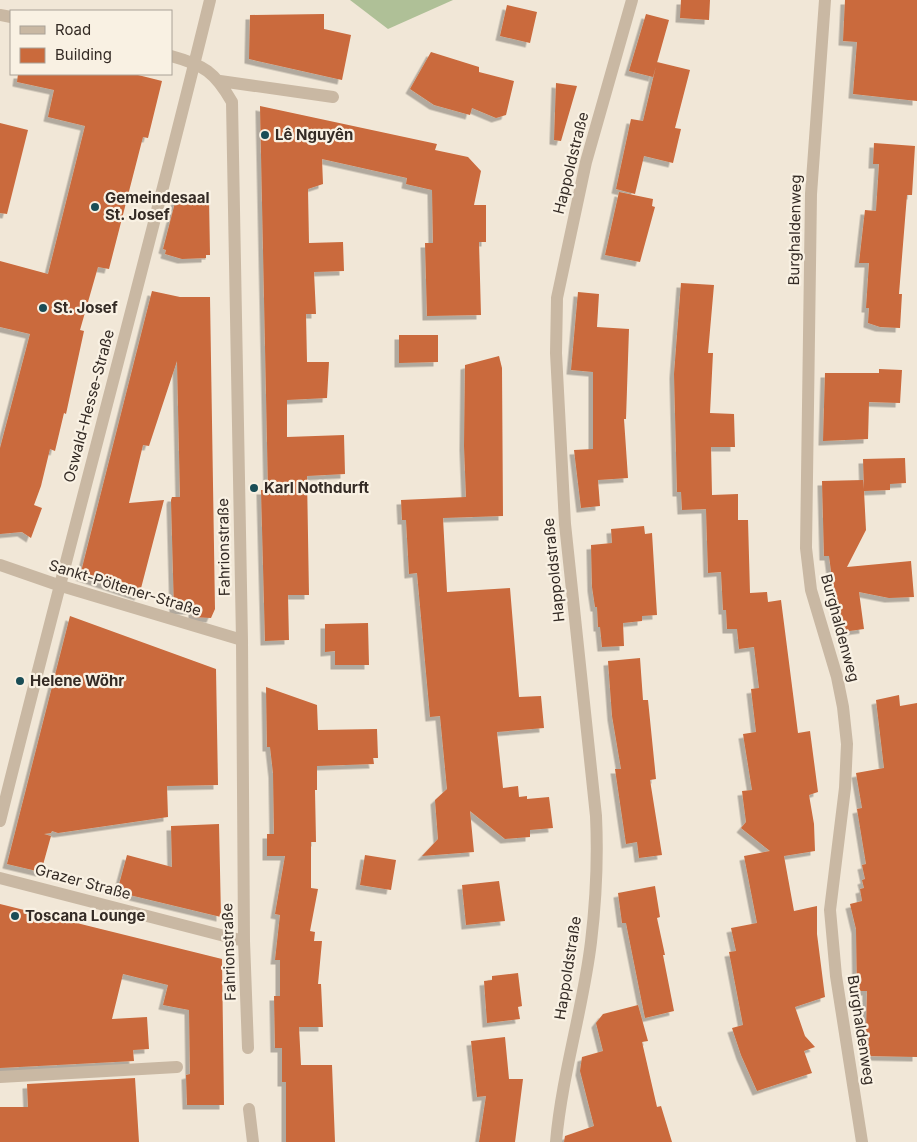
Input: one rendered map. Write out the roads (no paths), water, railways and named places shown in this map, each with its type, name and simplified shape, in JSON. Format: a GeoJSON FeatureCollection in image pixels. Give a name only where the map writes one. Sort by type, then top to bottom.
{"type":"FeatureCollection","features":[{"type":"Feature","properties":{"kind":"street","name":"Oswald-Hesse-Straße"},"geometry":{"type":"LineString","coordinates":[[0,821],[58,585],[138,288],[210,0]]}},
{"type":"Feature","properties":{"kind":"street","name":"Happoldstraße"},"geometry":{"type":"LineString","coordinates":[[556,1142],[565,1074],[590,943],[598,852],[596,816],[565,524],[556,352],[557,298],[586,162],[632,0]]}},
{"type":"Feature","properties":{"kind":"street","name":"Burghaldenweg"},"geometry":{"type":"LineString","coordinates":[[825,0],[811,194],[806,548],[811,590],[837,677],[843,706],[847,744],[845,788],[830,910],[836,976],[862,1142]]}},
{"type":"Feature","properties":{"kind":"street"},"geometry":{"type":"LineString","coordinates":[[172,56],[194,62]]}},
{"type":"Feature","properties":{"kind":"street","name":"Fahrionstraße"},"geometry":{"type":"LineString","coordinates":[[194,62],[220,80],[232,102],[242,640],[244,941],[248,1048]]}},
{"type":"Feature","properties":{"kind":"street"},"geometry":{"type":"LineString","coordinates":[[220,80],[333,97]]}},
{"type":"Feature","properties":{"kind":"street","name":"Sankt-Pöltener-Straße"},"geometry":{"type":"LineString","coordinates":[[0,565],[58,585],[242,640]]}},
{"type":"Feature","properties":{"kind":"street","name":"Grazer Straße"},"geometry":{"type":"LineString","coordinates":[[0,878],[244,941]]}},
{"type":"Feature","properties":{"kind":"street"},"geometry":{"type":"LineString","coordinates":[[0,1077],[177,1067]]}},
{"type":"Feature","properties":{"kind":"street"},"geometry":{"type":"LineString","coordinates":[[249,1109],[253,1142]]}},
{"type":"Feature","properties":{"kind":"place","name":"Lê Nguyên"},"geometry":{"type":"Point","coordinates":[265,135]}},
{"type":"Feature","properties":{"kind":"place","name":"Gemeindesaal St. Josef"},"geometry":{"type":"Point","coordinates":[95,207]}},
{"type":"Feature","properties":{"kind":"place","name":"St. Josef"},"geometry":{"type":"Point","coordinates":[43,308]}},
{"type":"Feature","properties":{"kind":"place","name":"Karl Nothdurft"},"geometry":{"type":"Point","coordinates":[254,488]}},
{"type":"Feature","properties":{"kind":"place","name":"Helene Wöhr"},"geometry":{"type":"Point","coordinates":[20,681]}},
{"type":"Feature","properties":{"kind":"place","name":"Toscana Lounge"},"geometry":{"type":"Point","coordinates":[15,916]}}]}
